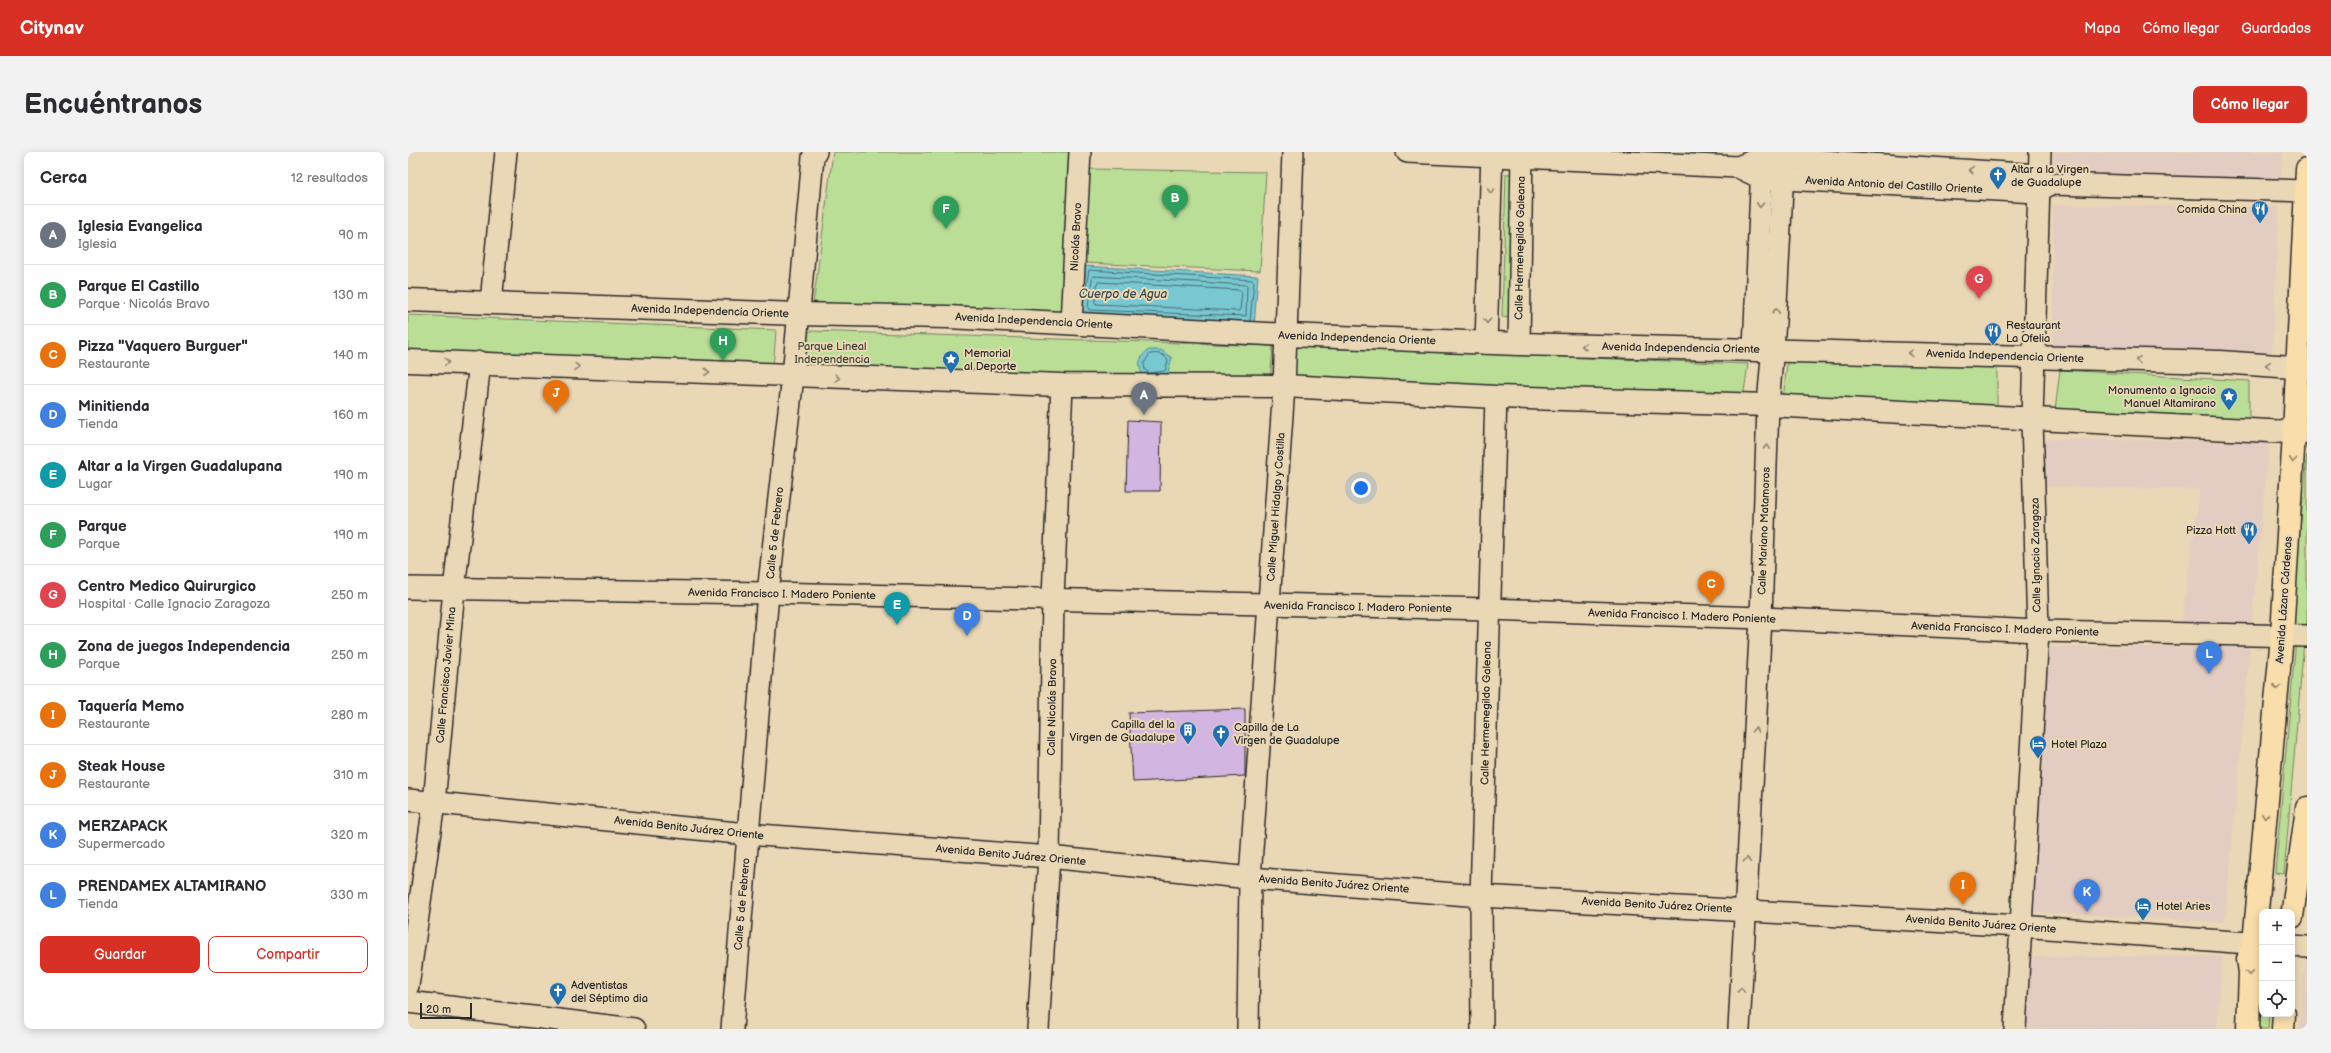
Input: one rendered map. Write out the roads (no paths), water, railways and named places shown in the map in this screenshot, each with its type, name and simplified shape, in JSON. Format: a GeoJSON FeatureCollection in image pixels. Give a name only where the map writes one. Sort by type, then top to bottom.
{"type":"FeatureCollection","features":[{"type":"Feature","properties":{"kind":"main road","name":"Avenida Lázaro Cárdenas"},"geometry":{"type":"LineString","coordinates":[[2248,1029],[2250,972],[2248,959],[2258,944],[2282,636],[2301,433],[2307,169]]}},
{"type":"Feature","properties":{"kind":"main road"},"geometry":{"type":"LineString","coordinates":[[2293,909],[2307,808]]}},
{"type":"Feature","properties":{"kind":"main road"},"geometry":{"type":"LineString","coordinates":[[2283,1029],[2284,1017]]}},
{"type":"Feature","properties":{"kind":"street"},"geometry":{"type":"LineString","coordinates":[[492,302],[506,152]]}},
{"type":"Feature","properties":{"kind":"street","name":"Nicolás Bravo"},"geometry":{"type":"LineString","coordinates":[[1071,323],[1080,152]]}},
{"type":"Feature","properties":{"kind":"street","name":"Calle Miguel Hidalgo y Costilla"},"geometry":{"type":"LineString","coordinates":[[1248,1029],[1250,878],[1284,386],[1293,152]]}},
{"type":"Feature","properties":{"kind":"street","name":"Avenida Antonio del Castillo Oriente"},"geometry":{"type":"LineString","coordinates":[[1407,152],[1522,155],[1738,167],[1761,178],[1782,179],[1925,177],[2042,184],[2306,191]]}},
{"type":"Feature","properties":{"kind":"street","name":"Calle Ignacio Zaragoza"},"geometry":{"type":"LineString","coordinates":[[2015,1029],[2038,632],[2032,419],[2042,184],[2040,152]]}},
{"type":"Feature","properties":{"kind":"street","name":"Calle 5 de Febrero"},"geometry":{"type":"LineString","coordinates":[[732,1029],[768,593],[793,376],[814,154]]}},
{"type":"Feature","properties":{"kind":"street"},"geometry":{"type":"LineString","coordinates":[[1486,342],[1492,154]]}},
{"type":"Feature","properties":{"kind":"street","name":"Avenida Antonio del Castillo Oriente"},"geometry":{"type":"LineString","coordinates":[[1738,167],[1762,154],[1784,155],[1925,177]]}},
{"type":"Feature","properties":{"kind":"street","name":"Calle Mariano Matamoros"},"geometry":{"type":"LineString","coordinates":[[1739,1029],[1744,910],[1761,618],[1768,405],[1764,349],[1761,178],[1762,154]]}},
{"type":"Feature","properties":{"kind":"street","name":"Calle Hermenegildo Galeana"},"geometry":{"type":"LineString","coordinates":[[1519,344],[1522,155]]}},
{"type":"Feature","properties":{"kind":"street","name":"Calle Mariano Matamoros"},"geometry":{"type":"LineString","coordinates":[[1764,349],[1784,155]]}},
{"type":"Feature","properties":{"kind":"street","name":"Avenida Independencia Oriente"},"geometry":{"type":"LineString","coordinates":[[408,300],[798,314],[948,317],[1287,335],[1519,344],[1764,349],[2220,362],[2302,367]]}},
{"type":"Feature","properties":{"kind":"street"},"geometry":{"type":"LineString","coordinates":[[408,361],[480,362],[793,376],[1062,385],[1284,386],[1496,397],[1768,405],[2301,433]]}},
{"type":"Feature","properties":{"kind":"street","name":"Calle Francisco Javier Mina"},"geometry":{"type":"LineString","coordinates":[[408,986],[434,803],[454,590],[480,362]]}},
{"type":"Feature","properties":{"kind":"street","name":"Calle Nicolás Bravo"},"geometry":{"type":"LineString","coordinates":[[1038,1029],[1049,857],[1053,598],[1062,385]]}},
{"type":"Feature","properties":{"kind":"street","name":"Calle Hermenegildo Galeana"},"geometry":{"type":"LineString","coordinates":[[1482,1029],[1481,896],[1496,397]]}},
{"type":"Feature","properties":{"kind":"street","name":"Avenida Francisco I. Madero Poniente"},"geometry":{"type":"LineString","coordinates":[[408,588],[454,590],[1053,598],[1269,606],[1489,609],[1761,618],[2038,632],[2307,636]]}},
{"type":"Feature","properties":{"kind":"street","name":"Avenida Benito Juárez Oriente"},"geometry":{"type":"LineString","coordinates":[[408,800],[747,834],[1049,857],[1250,878],[1481,896],[2020,926],[2258,944]]}},
{"type":"Feature","properties":{"kind":"street"},"geometry":{"type":"LineString","coordinates":[[2295,946],[2307,947]]}},
{"type":"Feature","properties":{"kind":"street"},"geometry":{"type":"LineString","coordinates":[[408,1002],[634,1029]]}},
{"type":"Feature","properties":{"kind":"water","name":"Cuerpo de Agua"},"geometry":{"type":"Polygon","coordinates":[[[1083,266],[1258,276],[1254,327],[1078,318],[1083,266]]]}},
{"type":"Feature","properties":{"kind":"water"},"geometry":{"type":"Polygon","coordinates":[[[1149,350],[1161,350],[1172,358],[1167,375],[1145,376],[1142,373],[1140,370],[1140,362],[1143,355],[1149,350]]]}},
{"type":"Feature","properties":{"kind":"place","name":"Altar a la Virgen de Guadalupe"},"geometry":{"type":"Point","coordinates":[1998,190]}},
{"type":"Feature","properties":{"kind":"place","name":"Parque El Castillo"},"geometry":{"type":"Point","coordinates":[1175,218]}},
{"type":"Feature","properties":{"kind":"place","name":"Comida China"},"geometry":{"type":"Point","coordinates":[2260,224]}},
{"type":"Feature","properties":{"kind":"place","name":"Parque"},"geometry":{"type":"Point","coordinates":[946,229]}},
{"type":"Feature","properties":{"kind":"place","name":"Centro Medico Quirurgico"},"geometry":{"type":"Point","coordinates":[1979,299]}},
{"type":"Feature","properties":{"kind":"place","name":"Restaurant La Ofelia"},"geometry":{"type":"Point","coordinates":[1993,346]}},
{"type":"Feature","properties":{"kind":"place","name":"Zona de juegos Independencia"},"geometry":{"type":"Point","coordinates":[723,361]}},
{"type":"Feature","properties":{"kind":"place","name":"Memorial al Deporte"},"geometry":{"type":"Point","coordinates":[951,374]}},
{"type":"Feature","properties":{"kind":"place","name":"Monumento a Ignacio Manuel Altamirano"},"geometry":{"type":"Point","coordinates":[2229,411]}},
{"type":"Feature","properties":{"kind":"place","name":"Steak House"},"geometry":{"type":"Point","coordinates":[556,413]}},
{"type":"Feature","properties":{"kind":"place","name":"Iglesia Evangelica"},"geometry":{"type":"Point","coordinates":[1144,415]}},
{"type":"Feature","properties":{"kind":"place","name":"Pizza Hott"},"geometry":{"type":"Point","coordinates":[2249,545]}},
{"type":"Feature","properties":{"kind":"place","name":"Pizza \"Vaquero Burguer\""},"geometry":{"type":"Point","coordinates":[1711,604]}},
{"type":"Feature","properties":{"kind":"place","name":"Altar a la Virgen Guadalupana"},"geometry":{"type":"Point","coordinates":[897,625]}},
{"type":"Feature","properties":{"kind":"place","name":"Minitienda"},"geometry":{"type":"Point","coordinates":[967,636]}},
{"type":"Feature","properties":{"kind":"place","name":"PRENDAMEX ALTAMIRANO"},"geometry":{"type":"Point","coordinates":[2209,674]}},
{"type":"Feature","properties":{"kind":"place","name":"Capilla del la Virgen de Guadalupe"},"geometry":{"type":"Point","coordinates":[1188,745]}},
{"type":"Feature","properties":{"kind":"place","name":"Capilla de La Virgen de Guadalupe"},"geometry":{"type":"Point","coordinates":[1221,748]}},
{"type":"Feature","properties":{"kind":"place","name":"Hotel Plaza"},"geometry":{"type":"Point","coordinates":[2038,759]}},
{"type":"Feature","properties":{"kind":"place","name":"Taquería Memo"},"geometry":{"type":"Point","coordinates":[1963,905]}},
{"type":"Feature","properties":{"kind":"place","name":"MERZAPACK"},"geometry":{"type":"Point","coordinates":[2087,912]}},
{"type":"Feature","properties":{"kind":"place","name":"Hotel Aries"},"geometry":{"type":"Point","coordinates":[2143,921]}},
{"type":"Feature","properties":{"kind":"place","name":"Adventistas del Séptimo dia"},"geometry":{"type":"Point","coordinates":[558,1006]}},
{"type":"Feature","properties":{"kind":"park label","name":"Parque Lineal Independencia"},"geometry":{"type":"Point","coordinates":[832,352]}}]}
